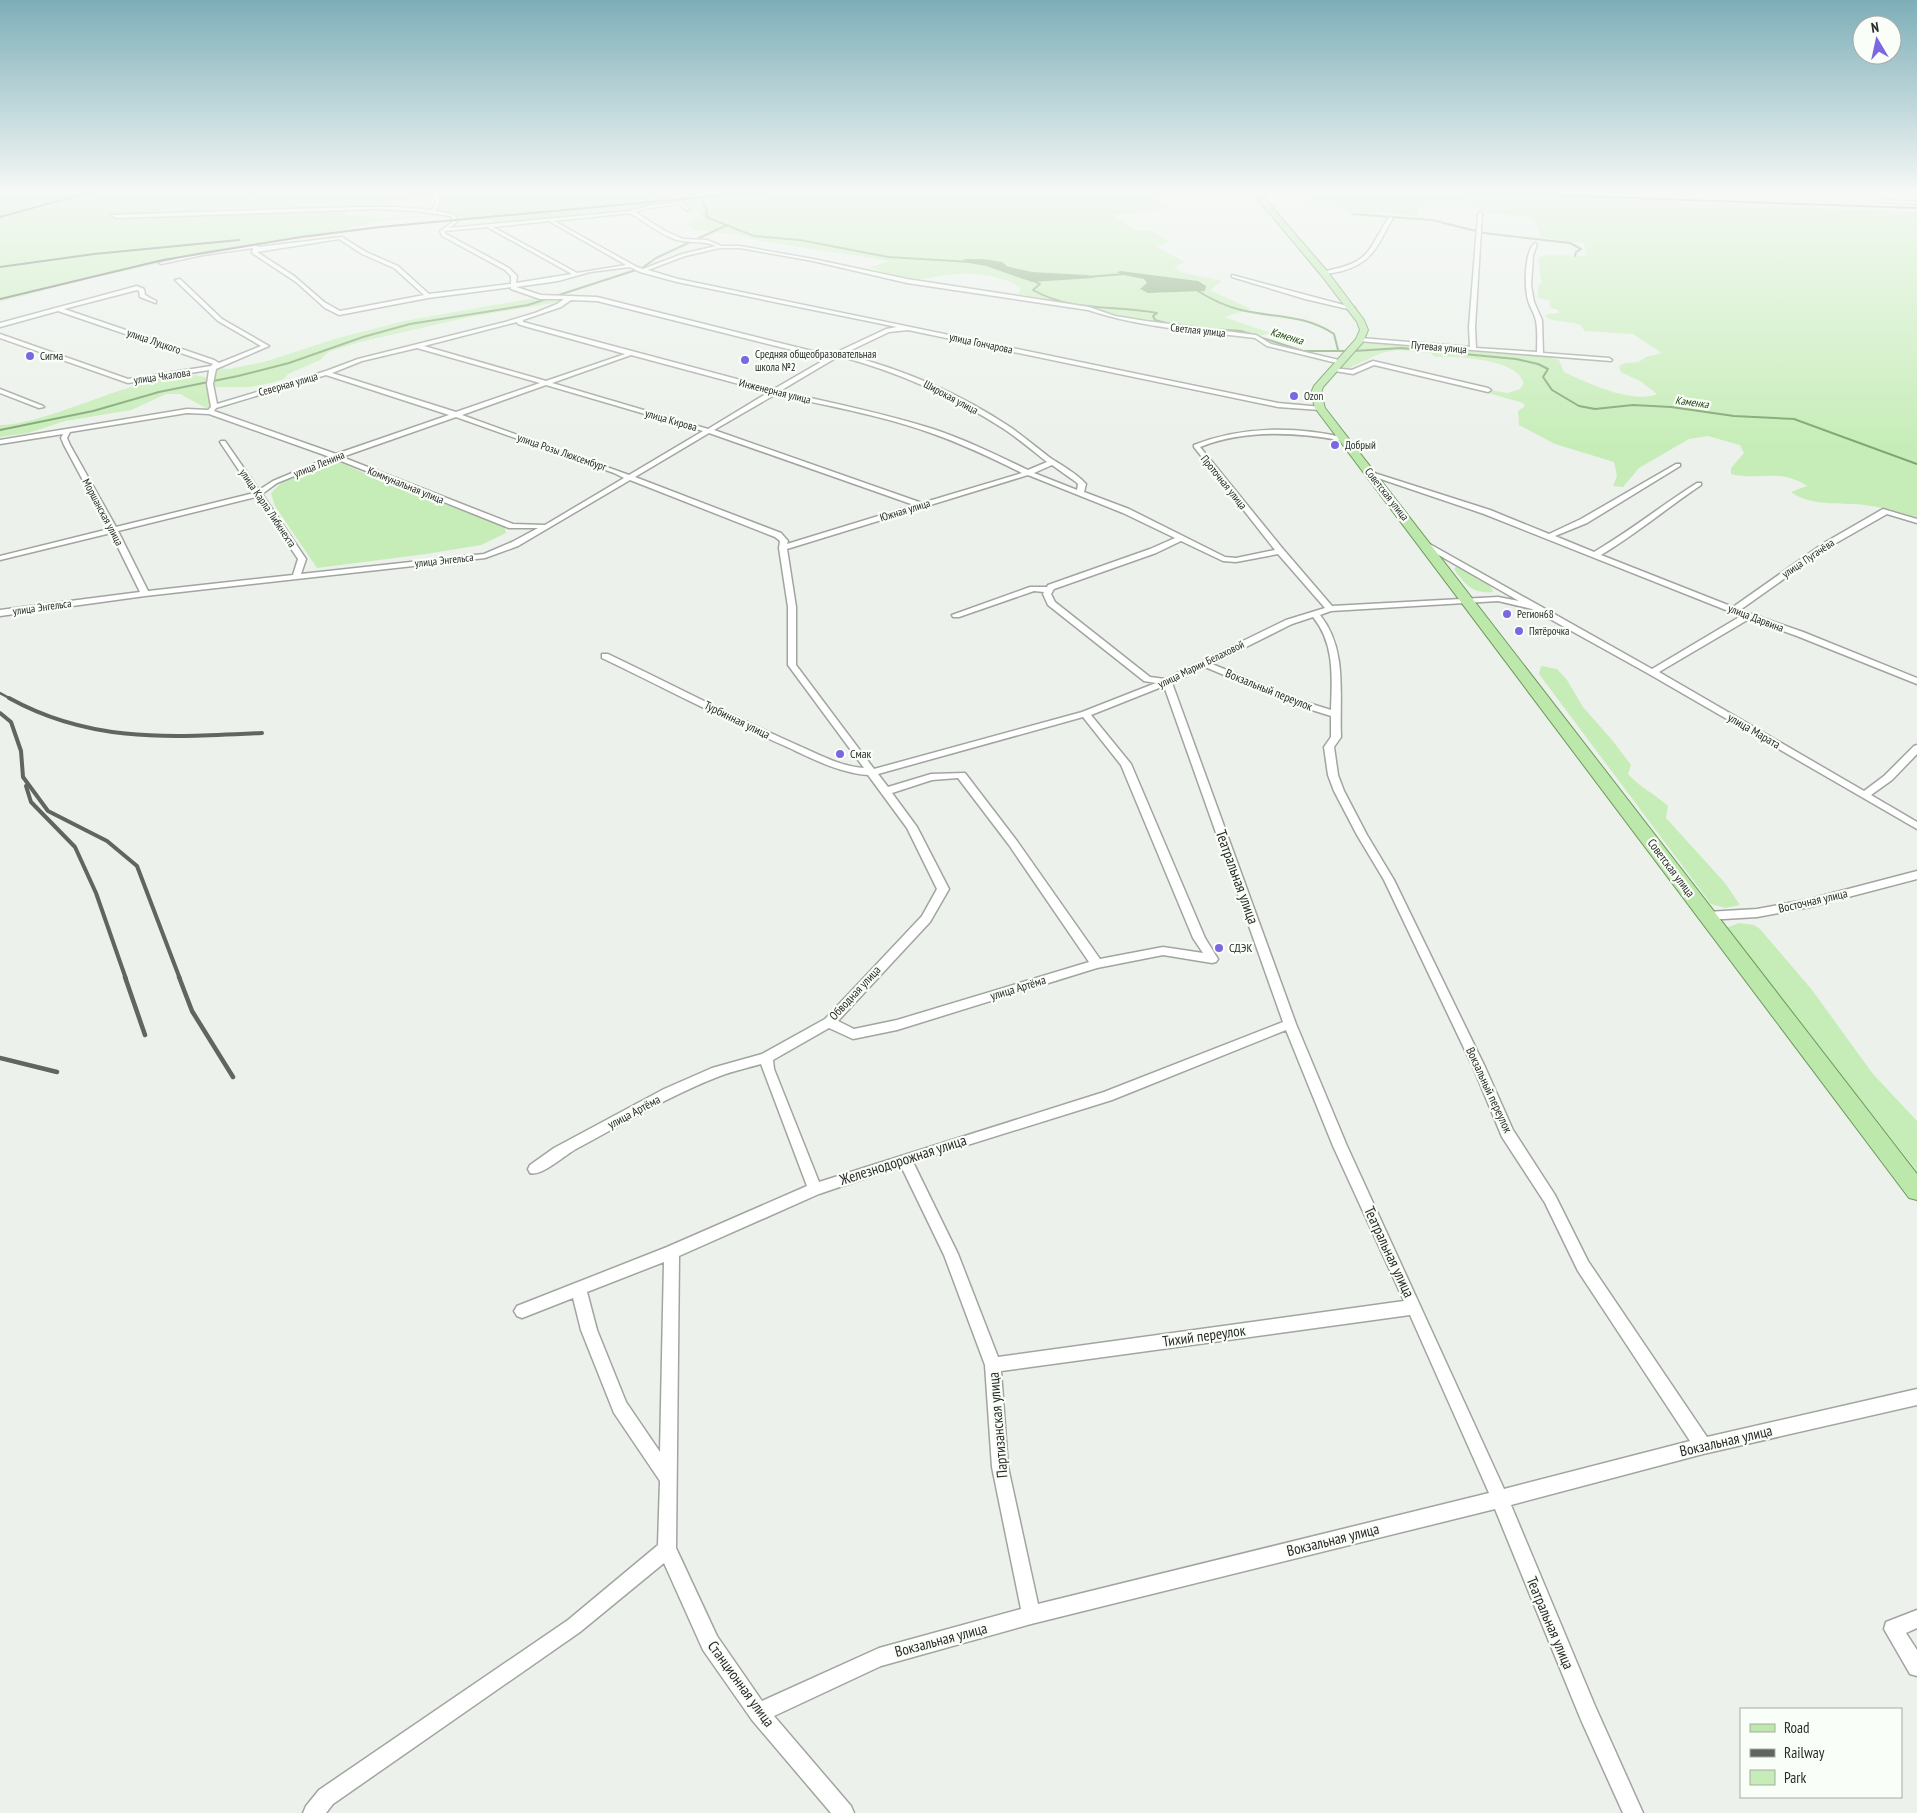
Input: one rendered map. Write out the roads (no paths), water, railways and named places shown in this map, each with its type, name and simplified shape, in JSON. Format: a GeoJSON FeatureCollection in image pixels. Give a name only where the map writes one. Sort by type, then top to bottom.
{"type":"FeatureCollection","features":[{"type":"Feature","properties":{"kind":"main road"},"geometry":{"type":"LineString","coordinates":[[1320,408],[1316,393],[1332,370],[1352,351],[1364,330],[1352,308],[1327,277]]}},
{"type":"Feature","properties":{"kind":"main road","name":"Советская улица"},"geometry":{"type":"LineString","coordinates":[[1320,408],[1426,544],[1465,600],[1917,1191]]}},
{"type":"Feature","properties":{"kind":"street"},"geometry":{"type":"LineString","coordinates":[[291,277],[319,301],[339,313],[428,296],[564,277]]}},
{"type":"Feature","properties":{"kind":"street"},"geometry":{"type":"LineString","coordinates":[[407,277],[428,296]]}},
{"type":"Feature","properties":{"kind":"street"},"geometry":{"type":"LineString","coordinates":[[513,285],[514,277]]}},
{"type":"Feature","properties":{"kind":"street","name":"улица Гончарова"},"geometry":{"type":"LineString","coordinates":[[676,277],[908,328],[1278,405],[1320,408]]}},
{"type":"Feature","properties":{"kind":"street","name":"Светлая улица"},"geometry":{"type":"LineString","coordinates":[[891,277],[1090,309],[1114,317],[1146,323],[1256,337],[1269,345],[1342,362]]}},
{"type":"Feature","properties":{"kind":"street"},"geometry":{"type":"LineString","coordinates":[[1236,277],[1307,298],[1352,308]]}},
{"type":"Feature","properties":{"kind":"street","name":"Путевая улица"},"geometry":{"type":"LineString","coordinates":[[1360,340],[1473,349],[1472,327],[1476,277]]}},
{"type":"Feature","properties":{"kind":"street"},"geometry":{"type":"LineString","coordinates":[[1529,277],[1528,286],[1531,302],[1539,320],[1540,354]]}},
{"type":"Feature","properties":{"kind":"street","name":"улица Чкалова"},"geometry":{"type":"LineString","coordinates":[[0,336],[128,381],[212,368],[266,346],[220,320],[178,280]]}},
{"type":"Feature","properties":{"kind":"street","name":"Широкая улица"},"geometry":{"type":"LineString","coordinates":[[513,285],[514,288],[521,292],[540,297],[602,300],[816,354],[838,354],[916,379],[944,392],[1007,428],[1052,462],[1066,469],[1082,484],[1080,493]]}},
{"type":"Feature","properties":{"kind":"street"},"geometry":{"type":"LineString","coordinates":[[0,324],[137,288],[142,290],[142,296],[154,302]]}},
{"type":"Feature","properties":{"kind":"street","name":"Северная улица"},"geometry":{"type":"LineString","coordinates":[[0,442],[188,411],[212,409],[317,375],[328,374],[336,368],[360,360],[520,319],[562,306],[570,298]]}},
{"type":"Feature","properties":{"kind":"street","name":"улица Луцкого"},"geometry":{"type":"LineString","coordinates":[[57,309],[212,361],[216,363],[212,368]]}},
{"type":"Feature","properties":{"kind":"street","name":"Инженерная улица"},"geometry":{"type":"LineString","coordinates":[[520,319],[520,323],[526,325],[932,431],[984,451],[1028,472]]}},
{"type":"Feature","properties":{"kind":"street","name":"Широкая улица"},"geometry":{"type":"LineString","coordinates":[[838,354],[888,330],[908,328]]}},
{"type":"Feature","properties":{"kind":"street","name":"улица Кирова"},"geometry":{"type":"LineString","coordinates":[[418,346],[709,431],[920,505]]}},
{"type":"Feature","properties":{"kind":"street"},"geometry":{"type":"LineString","coordinates":[[1473,349],[1609,360]]}},
{"type":"Feature","properties":{"kind":"street","name":"улица Ленина"},"geometry":{"type":"LineString","coordinates":[[0,558],[258,494],[275,482],[337,457],[633,353]]}},
{"type":"Feature","properties":{"kind":"street","name":"улица Энгельса"},"geometry":{"type":"LineString","coordinates":[[0,613],[145,594],[485,556],[516,544],[548,526],[838,354]]}},
{"type":"Feature","properties":{"kind":"street"},"geometry":{"type":"LineString","coordinates":[[1332,370],[1353,372],[1373,363],[1488,390]]}},
{"type":"Feature","properties":{"kind":"street"},"geometry":{"type":"LineString","coordinates":[[212,368],[210,383],[212,409]]}},
{"type":"Feature","properties":{"kind":"street","name":"улица Розы Люксембург"},"geometry":{"type":"LineString","coordinates":[[328,374],[457,415],[631,477],[778,535],[784,541],[782,548]]}},
{"type":"Feature","properties":{"kind":"street"},"geometry":{"type":"LineString","coordinates":[[0,391],[41,407]]}},
{"type":"Feature","properties":{"kind":"street","name":"Коммунальная улица"},"geometry":{"type":"LineString","coordinates":[[212,409],[512,526],[548,526]]}},
{"type":"Feature","properties":{"kind":"street","name":"Моршанская улица"},"geometry":{"type":"LineString","coordinates":[[67,431],[64,438],[67,446],[114,530],[145,594]]}},
{"type":"Feature","properties":{"kind":"street","name":"Проточная улица"},"geometry":{"type":"LineString","coordinates":[[1330,609],[1280,551],[1196,446],[1206,442],[1252,433],[1309,433],[1344,439]]}},
{"type":"Feature","properties":{"kind":"street","name":"улица Карла Либкнехта"},"geometry":{"type":"LineString","coordinates":[[223,442],[302,559],[296,577]]}},
{"type":"Feature","properties":{"kind":"street"},"geometry":{"type":"LineString","coordinates":[[1028,472],[1052,462]]}},
{"type":"Feature","properties":{"kind":"street"},"geometry":{"type":"LineString","coordinates":[[1550,536],[1584,521],[1678,465]]}},
{"type":"Feature","properties":{"kind":"street"},"geometry":{"type":"LineString","coordinates":[[1028,472],[1126,511],[1223,559],[1236,560],[1280,551]]}},
{"type":"Feature","properties":{"kind":"street","name":"Южная улица"},"geometry":{"type":"LineString","coordinates":[[782,548],[1028,472]]}},
{"type":"Feature","properties":{"kind":"street","name":"улица Дарвина"},"geometry":{"type":"LineString","coordinates":[[1371,474],[1487,512],[1917,681]]}},
{"type":"Feature","properties":{"kind":"street"},"geometry":{"type":"LineString","coordinates":[[1596,554],[1623,538],[1663,507],[1699,484]]}},
{"type":"Feature","properties":{"kind":"street","name":"улица Пугачёва"},"geometry":{"type":"LineString","coordinates":[[1735,610],[1807,558],[1866,521],[1886,511],[1917,521]]}},
{"type":"Feature","properties":{"kind":"street"},"geometry":{"type":"LineString","coordinates":[[1167,682],[1147,679],[1051,603],[1047,594],[1051,587],[1153,552],[1182,538]]}},
{"type":"Feature","properties":{"kind":"street","name":"Советская улица"},"geometry":{"type":"LineString","coordinates":[[1426,544],[1590,638]]}},
{"type":"Feature","properties":{"kind":"street","name":"Обводная улица"},"geometry":{"type":"LineString","coordinates":[[766,1058],[829,1022],[926,919],[943,889],[912,827],[792,665],[792,607],[782,548]]}},
{"type":"Feature","properties":{"kind":"street"},"geometry":{"type":"LineString","coordinates":[[956,615],[1033,589],[1049,590]]}},
{"type":"Feature","properties":{"kind":"street","name":"улица Марии Белаховой"},"geometry":{"type":"LineString","coordinates":[[873,772],[1085,714],[1167,682],[1290,622],[1330,609],[1498,599],[1534,607]]}},
{"type":"Feature","properties":{"kind":"street","name":"Вокзальный переулок"},"geometry":{"type":"LineString","coordinates":[[1315,614],[1324,623],[1336,657],[1334,714],[1336,737],[1329,747],[1333,775],[1362,835],[1389,880],[1479,1067],[1507,1133],[1550,1199],[1583,1266],[1703,1446]]}},
{"type":"Feature","properties":{"kind":"street"},"geometry":{"type":"LineString","coordinates":[[1652,672],[1748,616]]}},
{"type":"Feature","properties":{"kind":"street","name":"улица Марата"},"geometry":{"type":"LineString","coordinates":[[1590,638],[1917,826]]}},
{"type":"Feature","properties":{"kind":"street","name":"Турбинная улица"},"geometry":{"type":"LineString","coordinates":[[605,656],[639,671],[745,725],[822,759],[854,771],[873,772]]}},
{"type":"Feature","properties":{"kind":"street","name":"Вокзальный переулок"},"geometry":{"type":"LineString","coordinates":[[1205,664],[1299,703],[1334,714]]}},
{"type":"Feature","properties":{"kind":"street","name":"Театральная улица"},"geometry":{"type":"LineString","coordinates":[[1167,682],[1290,1024],[1340,1146],[1500,1499],[1588,1713],[1633,1813]]}},
{"type":"Feature","properties":{"kind":"street","name":"улица Артёма"},"geometry":{"type":"LineString","coordinates":[[829,1022],[853,1034],[897,1025],[1097,964],[1163,951],[1212,959],[1199,938],[1126,764],[1085,714]]}},
{"type":"Feature","properties":{"kind":"street"},"geometry":{"type":"LineString","coordinates":[[1865,795],[1888,778],[1917,748]]}},
{"type":"Feature","properties":{"kind":"street"},"geometry":{"type":"LineString","coordinates":[[886,791],[931,777],[961,775],[1013,843],[1097,964]]}},
{"type":"Feature","properties":{"kind":"street","name":"Восточная улица"},"geometry":{"type":"LineString","coordinates":[[1708,916],[1757,913],[1810,903],[1917,875]]}},
{"type":"Feature","properties":{"kind":"street","name":"Железнодорожная улица"},"geometry":{"type":"LineString","coordinates":[[522,1311],[672,1252],[815,1189],[1107,1096],[1290,1024]]}},
{"type":"Feature","properties":{"kind":"street"},"geometry":{"type":"LineString","coordinates":[[766,1058],[768,1069],[815,1189]]}},
{"type":"Feature","properties":{"kind":"street","name":"улица Артёма"},"geometry":{"type":"LineString","coordinates":[[535,1169],[560,1152],[669,1093],[717,1072],[766,1058]]}},
{"type":"Feature","properties":{"kind":"street","name":"Партизанская улица"},"geometry":{"type":"LineString","coordinates":[[905,1160],[951,1254],[993,1365],[1000,1467],[1031,1615]]}},
{"type":"Feature","properties":{"kind":"street","name":"Станционная улица"},"geometry":{"type":"LineString","coordinates":[[672,1252],[667,1549],[710,1643],[759,1713],[844,1813]]}},
{"type":"Feature","properties":{"kind":"street"},"geometry":{"type":"LineString","coordinates":[[578,1288],[589,1330],[620,1407],[668,1478]]}},
{"type":"Feature","properties":{"kind":"street","name":"Тихий переулок"},"geometry":{"type":"LineString","coordinates":[[993,1365],[1414,1306]]}},
{"type":"Feature","properties":{"kind":"street","name":"Вокзальная улица"},"geometry":{"type":"LineString","coordinates":[[759,1713],[879,1657],[1031,1615],[1500,1499],[1703,1446],[1917,1397]]}},
{"type":"Feature","properties":{"kind":"street"},"geometry":{"type":"LineString","coordinates":[[313,1813],[326,1798],[574,1626],[667,1549]]}},
{"type":"Feature","properties":{"kind":"street"},"geometry":{"type":"LineString","coordinates":[[1917,1619],[1893,1629],[1917,1667]]}},
{"type":"Feature","properties":{"kind":"waterway"},"geometry":{"type":"LineString","coordinates":[[0,430],[93,411],[159,392],[238,376],[289,363],[363,337],[410,324],[528,305],[615,277]]}},
{"type":"Feature","properties":{"kind":"waterway"},"geometry":{"type":"LineString","coordinates":[[1086,277],[1091,277]]}},
{"type":"Feature","properties":{"kind":"waterway","name":"Каменка"},"geometry":{"type":"LineString","coordinates":[[1032,280],[1040,284],[1033,290],[1062,302],[1157,313],[1153,316],[1155,320],[1173,325]]}},
{"type":"Feature","properties":{"kind":"waterway"},"geometry":{"type":"LineString","coordinates":[[1198,291],[1235,308],[1253,313],[1300,320],[1323,328],[1334,334],[1338,350]]}},
{"type":"Feature","properties":{"kind":"waterway","name":"Каменка"},"geometry":{"type":"LineString","coordinates":[[1197,328],[1241,331],[1303,351],[1354,351],[1401,348],[1516,359],[1538,364],[1548,369],[1543,377],[1552,390],[1579,406],[1595,409],[1633,405],[1671,407],[1734,416],[1794,419],[1917,464]]}},
{"type":"Feature","properties":{"kind":"railway"},"geometry":{"type":"LineString","coordinates":[[0,299],[94,277]]}},
{"type":"Feature","properties":{"kind":"railway"},"geometry":{"type":"LineString","coordinates":[[0,693],[10,699]]}},
{"type":"Feature","properties":{"kind":"railway"},"geometry":{"type":"LineString","coordinates":[[10,699],[40,713],[102,730],[164,736],[262,733]]}},
{"type":"Feature","properties":{"kind":"railway"},"geometry":{"type":"LineString","coordinates":[[0,713],[11,722],[21,751],[23,777],[48,811],[107,841],[137,866],[180,979]]}},
{"type":"Feature","properties":{"kind":"railway"},"geometry":{"type":"LineString","coordinates":[[26,786],[31,802],[75,847],[96,893],[126,979]]}},
{"type":"Feature","properties":{"kind":"railway"},"geometry":{"type":"LineString","coordinates":[[125,977],[145,1035]]}},
{"type":"Feature","properties":{"kind":"railway"},"geometry":{"type":"LineString","coordinates":[[179,977],[192,1011],[233,1077]]}},
{"type":"Feature","properties":{"kind":"railway"},"geometry":{"type":"LineString","coordinates":[[0,1058],[57,1072]]}},
{"type":"Feature","properties":{"kind":"place","name":"Сигма"},"geometry":{"type":"Point","coordinates":[30,356]}},
{"type":"Feature","properties":{"kind":"place","name":"Средняя общеобразовательная школа №2"},"geometry":{"type":"Point","coordinates":[745,360]}},
{"type":"Feature","properties":{"kind":"place","name":"Ozon"},"geometry":{"type":"Point","coordinates":[1294,396]}},
{"type":"Feature","properties":{"kind":"place","name":"Добрый"},"geometry":{"type":"Point","coordinates":[1335,445]}},
{"type":"Feature","properties":{"kind":"place","name":"Регион68"},"geometry":{"type":"Point","coordinates":[1507,614]}},
{"type":"Feature","properties":{"kind":"place","name":"Пятёрочка"},"geometry":{"type":"Point","coordinates":[1519,631]}},
{"type":"Feature","properties":{"kind":"place","name":"Смак"},"geometry":{"type":"Point","coordinates":[840,754]}},
{"type":"Feature","properties":{"kind":"place","name":"СДЭК"},"geometry":{"type":"Point","coordinates":[1219,948]}}]}
